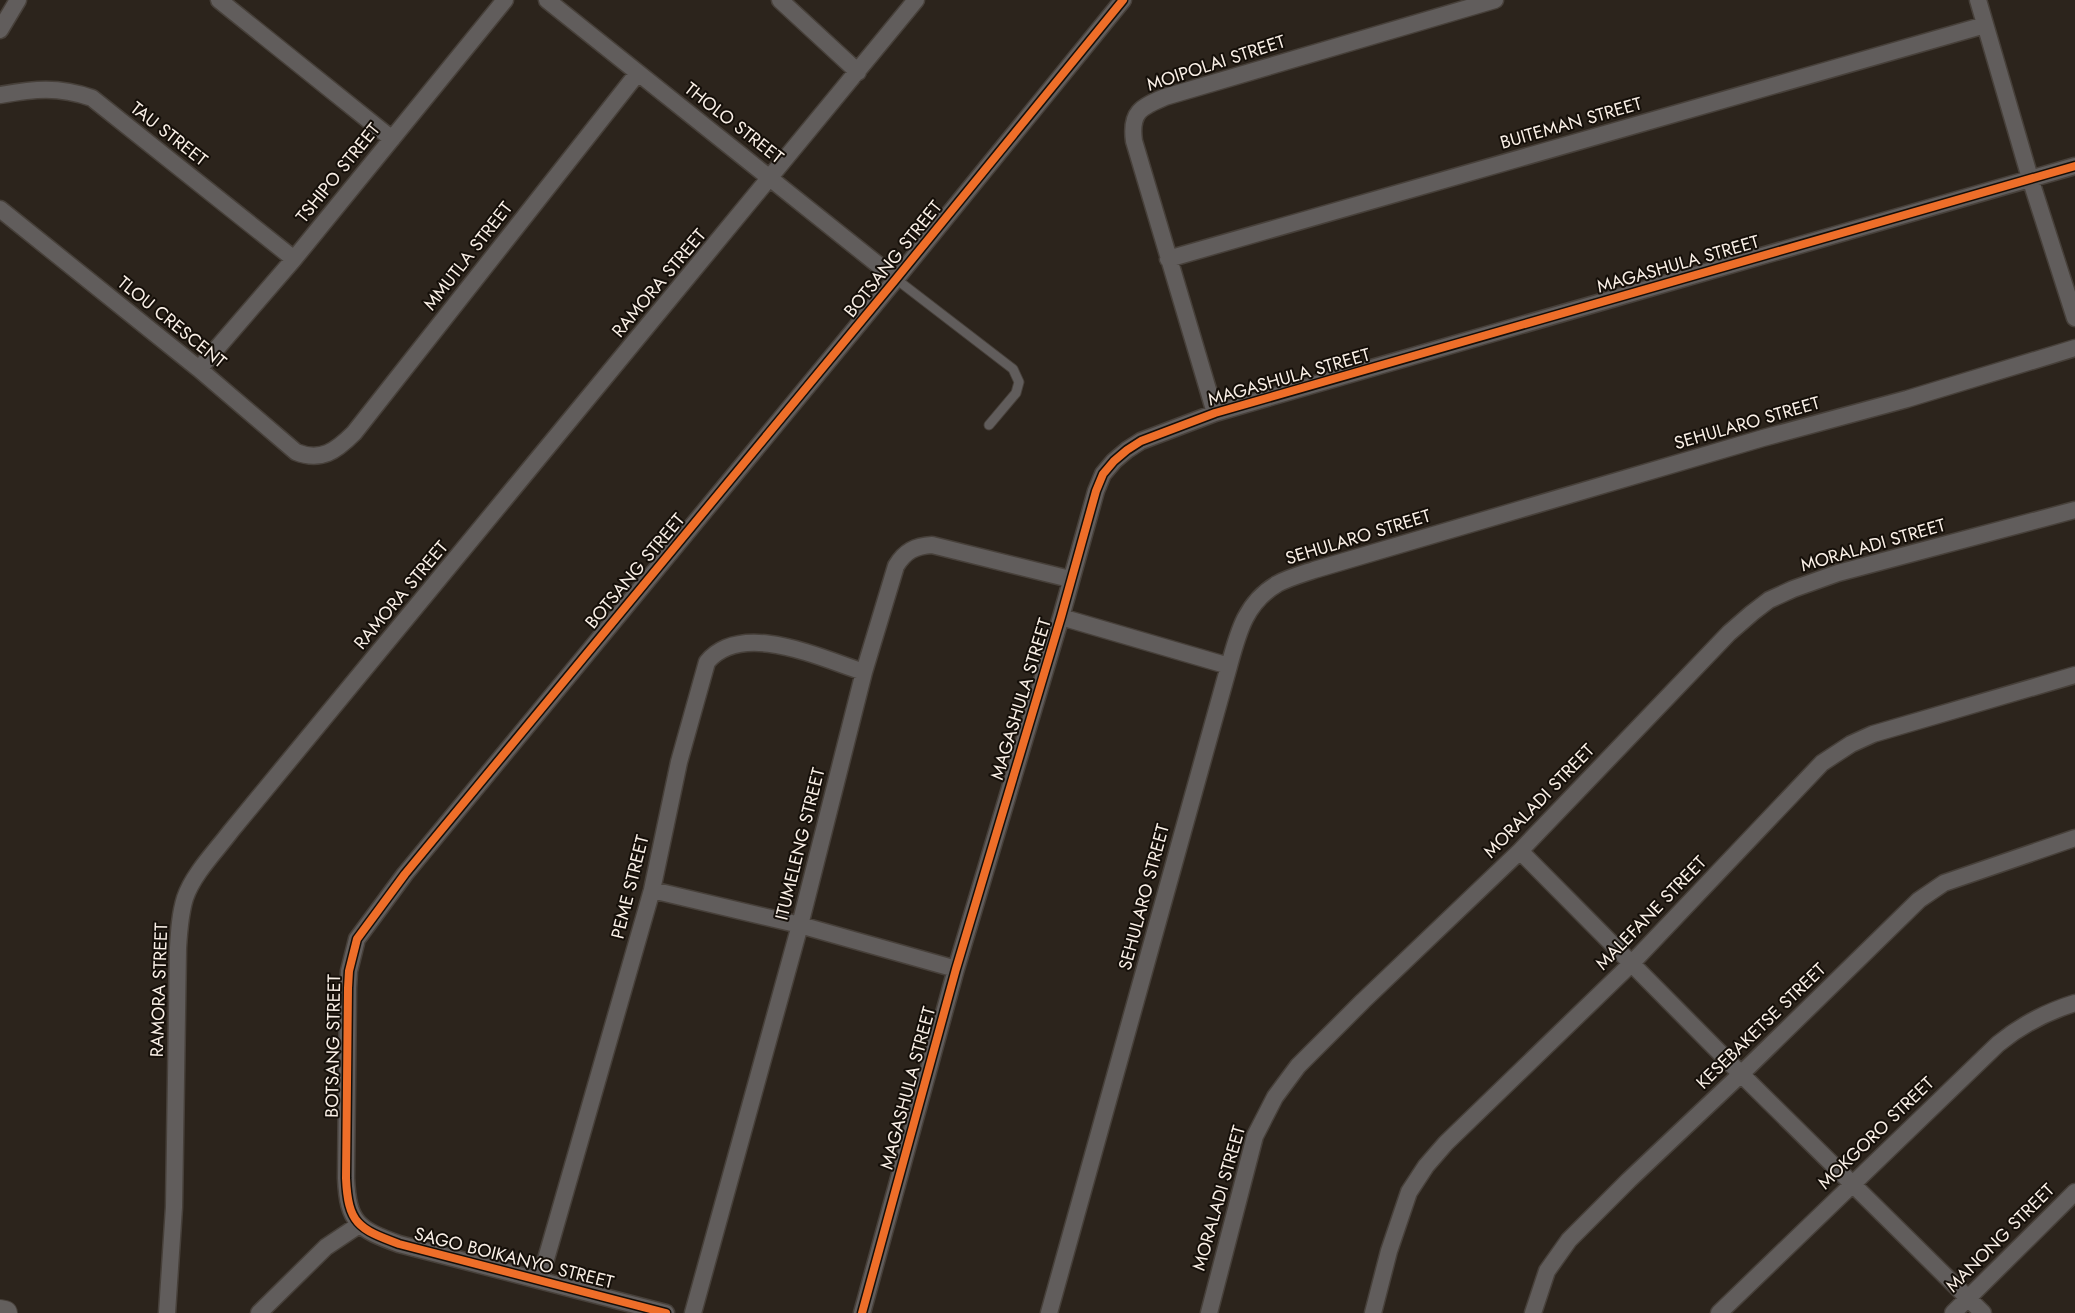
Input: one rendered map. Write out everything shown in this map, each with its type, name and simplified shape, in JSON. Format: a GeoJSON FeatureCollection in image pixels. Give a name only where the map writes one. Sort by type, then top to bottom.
{"type":"FeatureCollection","features":[{"type":"Feature","properties":{"kind":"street"},"geometry":{"type":"LineString","coordinates":[[0,30],[18,0]]}},
{"type":"Feature","properties":{"kind":"street"},"geometry":{"type":"LineString","coordinates":[[219,0],[392,139]]}},
{"type":"Feature","properties":{"kind":"street","name":"TSHIPO STREET"},"geometry":{"type":"LineString","coordinates":[[199,369],[294,259],[505,0]]}},
{"type":"Feature","properties":{"kind":"street","name":"THOLO STREET"},"geometry":{"type":"LineString","coordinates":[[547,0],[637,74],[772,178],[896,279]]}},
{"type":"Feature","properties":{"kind":"street"},"geometry":{"type":"LineString","coordinates":[[780,0],[858,72]]}},
{"type":"Feature","properties":{"kind":"street","name":"RAMORA STREET"},"geometry":{"type":"LineString","coordinates":[[167,1313],[174,1208],[178,948],[185,897],[196,878],[231,831],[772,178],[916,0]]}},
{"type":"Feature","properties":{"kind":"street","name":"BOTSANG STREET"},"geometry":{"type":"LineString","coordinates":[[359,1224],[351,1214],[347,1199],[346,1178],[348,988],[349,971],[357,939],[405,874],[896,279],[1123,0]]}},
{"type":"Feature","properties":{"kind":"street","name":"MOIPOLAI STREET"},"geometry":{"type":"LineString","coordinates":[[1216,413],[1168,259],[1134,141],[1135,115],[1139,110],[1165,97],[1495,0]]}},
{"type":"Feature","properties":{"kind":"street"},"geometry":{"type":"LineString","coordinates":[[1978,0],[2030,178],[2075,318]]}},
{"type":"Feature","properties":{"kind":"street","name":"BUITEMAN STREET"},"geometry":{"type":"LineString","coordinates":[[1168,259],[1985,25]]}},
{"type":"Feature","properties":{"kind":"street","name":"MMUTLA STREET"},"geometry":{"type":"LineString","coordinates":[[323,455],[344,442],[354,433],[637,74]]}},
{"type":"Feature","properties":{"kind":"street","name":"TAU STREET"},"geometry":{"type":"LineString","coordinates":[[0,95],[46,88],[64,90],[92,98],[294,259]]}},
{"type":"Feature","properties":{"kind":"street","name":"MAGASHULA STREET"},"geometry":{"type":"LineString","coordinates":[[862,1313],[956,969],[1061,617],[1096,491],[1103,474],[1114,461],[1141,441],[1216,413],[2075,166]]}},
{"type":"Feature","properties":{"kind":"street","name":"TLOU CRESCENT"},"geometry":{"type":"LineString","coordinates":[[0,209],[199,369],[296,452],[313,456],[323,455]]}},
{"type":"Feature","properties":{"kind":"street","name":"SEHULARO STREET"},"geometry":{"type":"LineString","coordinates":[[1049,1313],[1237,636],[1255,601],[1279,583],[1314,570],[1763,438],[1907,399],[2075,348]]}},
{"type":"Feature","properties":{"kind":"street","name":"MORALADI STREET"},"geometry":{"type":"LineString","coordinates":[[1208,1313],[1256,1136],[1265,1114],[1285,1081],[1364,1001],[1520,851],[1729,633],[1769,600],[1838,573],[2075,510]]}},
{"type":"Feature","properties":{"kind":"street","name":"ITUMELENG STREET"},"geometry":{"type":"LineString","coordinates":[[692,1313],[800,925],[864,672],[896,566],[902,557],[918,546],[932,545],[1070,579]]}},
{"type":"Feature","properties":{"kind":"street"},"geometry":{"type":"LineString","coordinates":[[1061,617],[1229,666]]}},
{"type":"Feature","properties":{"kind":"street","name":"PEME STREET"},"geometry":{"type":"LineString","coordinates":[[540,1280],[652,890],[689,722],[707,662],[714,654],[726,647],[738,643],[757,642],[794,650],[864,672]]}},
{"type":"Feature","properties":{"kind":"street","name":"MALEFANE STREET"},"geometry":{"type":"LineString","coordinates":[[1373,1313],[1403,1207],[1416,1178],[1446,1143],[1631,964],[1813,773],[1837,752],[1881,732],[2075,675]]}},
{"type":"Feature","properties":{"kind":"street","name":"KESEBAKETSE STREET"},"geometry":{"type":"LineString","coordinates":[[1533,1313],[1547,1271],[1569,1240],[1927,893],[1949,881],[2075,838]]}},
{"type":"Feature","properties":{"kind":"street"},"geometry":{"type":"LineString","coordinates":[[1520,851],[1741,1074],[1983,1313]]}},
{"type":"Feature","properties":{"kind":"street"},"geometry":{"type":"LineString","coordinates":[[652,890],[800,925],[956,969]]}},
{"type":"Feature","properties":{"kind":"street","name":"MOKGORO STREET"},"geometry":{"type":"LineString","coordinates":[[1719,1313],[1998,1044],[2017,1029],[2037,1018],[2075,1003]]}},
{"type":"Feature","properties":{"kind":"street","name":"MANONG STREET"},"geometry":{"type":"LineString","coordinates":[[1953,1313],[2075,1192]]}},
{"type":"Feature","properties":{"kind":"street"},"geometry":{"type":"LineString","coordinates":[[259,1313],[326,1246],[359,1224]]}},
{"type":"Feature","properties":{"kind":"street","name":"SAGO BOIKANYO STREET"},"geometry":{"type":"LineString","coordinates":[[359,1224],[379,1237],[399,1244],[666,1313]]}},
{"type":"Feature","properties":{"kind":"street"},"geometry":{"type":"LineString","coordinates":[[0,1312],[5,1313]]}},
{"type":"Feature","properties":{"kind":"lane"},"geometry":{"type":"LineString","coordinates":[[896,279],[1013,368],[1019,382],[1016,393],[989,424]]}},
{"type":"Feature","properties":{"kind":"cycle path"},"geometry":{"type":"LineString","coordinates":[[666,1313],[399,1244],[374,1234],[358,1222],[349,1205],[346,1178],[348,988],[349,971],[357,939],[405,874],[896,279],[1123,0]]}},
{"type":"Feature","properties":{"kind":"cycle path"},"geometry":{"type":"LineString","coordinates":[[862,1313],[956,969],[1061,617],[1096,491],[1103,474],[1114,461],[1141,441],[1215,413],[2075,166]]}}]}
